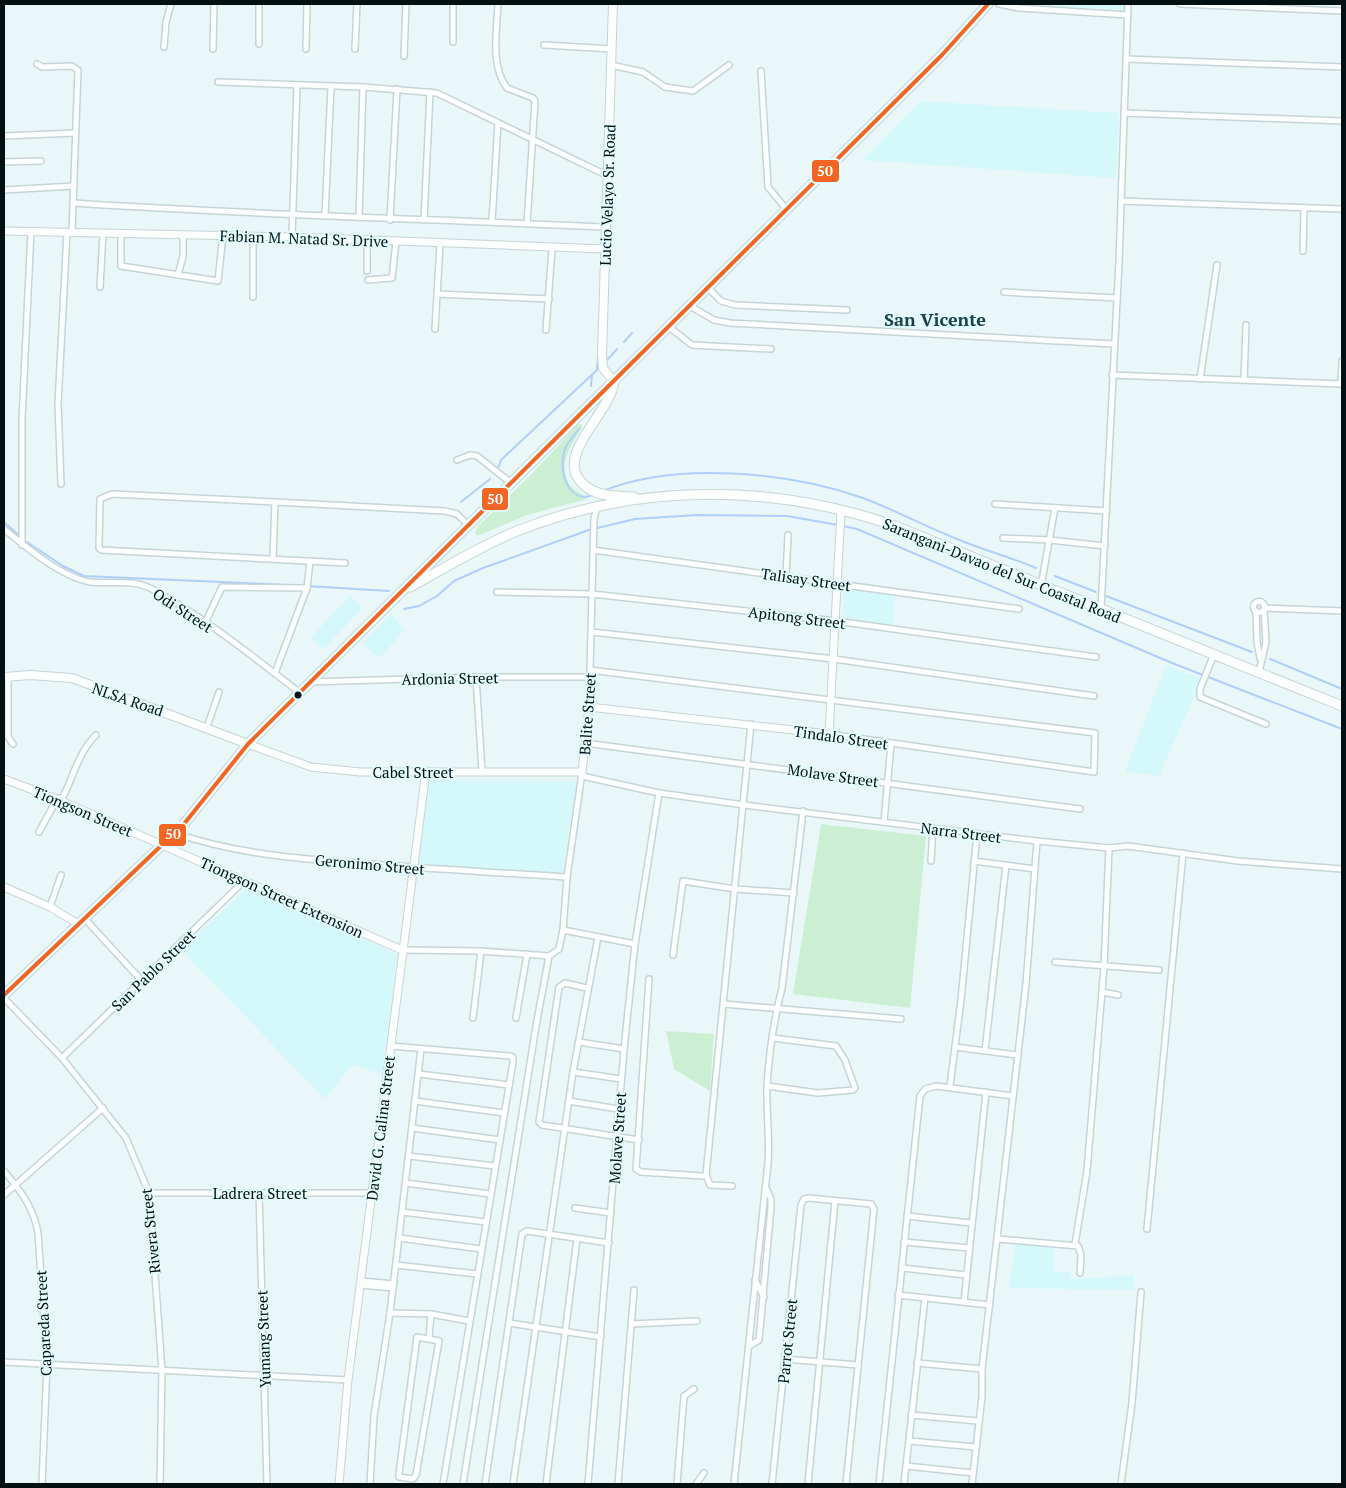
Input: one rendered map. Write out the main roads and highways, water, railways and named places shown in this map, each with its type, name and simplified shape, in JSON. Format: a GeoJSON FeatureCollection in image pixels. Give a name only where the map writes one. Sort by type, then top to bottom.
{"type":"FeatureCollection","features":[{"type":"Feature","properties":{"kind":"main road","name":"Lucio Velayo Sr. Road"},"geometry":{"type":"LineString","coordinates":[[613,4],[602,362],[606,372],[614,382]]}},
{"type":"Feature","properties":{"kind":"main road"},"geometry":{"type":"LineString","coordinates":[[4,996],[175,833],[200,807],[248,744],[942,55],[988,4]]}},
{"type":"Feature","properties":{"kind":"main road","name":"Sarangani-Davao del Sur Coastal Road"},"geometry":{"type":"LineString","coordinates":[[614,382],[608,401],[575,454],[574,469],[583,485],[599,493],[649,498]]}},
{"type":"Feature","properties":{"kind":"main road","name":"Sarangani-Davao del Sur Coastal Road"},"geometry":{"type":"LineString","coordinates":[[400,592],[499,539],[544,522],[597,508],[649,498],[698,493],[731,493],[798,502],[841,511],[895,526],[1342,706]]}},
{"type":"Feature","properties":{"kind":"main road","name":"NLSA Road"},"geometry":{"type":"LineString","coordinates":[[6,677],[72,678],[208,727],[248,744]]}},
{"type":"Feature","properties":{"kind":"waterway"},"geometry":{"type":"LineString","coordinates":[[604,166],[605,148]]}},
{"type":"Feature","properties":{"kind":"waterway"},"geometry":{"type":"LineString","coordinates":[[624,342],[632,333]]}},
{"type":"Feature","properties":{"kind":"waterway"},"geometry":{"type":"LineString","coordinates":[[497,471],[501,460],[597,370],[599,346]]}},
{"type":"Feature","properties":{"kind":"waterway"},"geometry":{"type":"LineString","coordinates":[[608,359],[617,349]]}},
{"type":"Feature","properties":{"kind":"waterway"},"geometry":{"type":"LineString","coordinates":[[591,386],[592,375]]}},
{"type":"Feature","properties":{"kind":"waterway"},"geometry":{"type":"LineString","coordinates":[[579,429],[565,449],[563,456],[564,473],[566,482],[575,494],[590,496]]}},
{"type":"Feature","properties":{"kind":"waterway"},"geometry":{"type":"LineString","coordinates":[[603,491],[632,482],[664,476],[698,473],[768,476],[802,482],[863,498],[957,539],[1036,568]]}},
{"type":"Feature","properties":{"kind":"waterway"},"geometry":{"type":"LineString","coordinates":[[461,502],[490,479]]}},
{"type":"Feature","properties":{"kind":"waterway"},"geometry":{"type":"LineString","coordinates":[[404,609],[419,606],[437,596],[454,581],[483,568],[589,530],[635,519],[697,515],[787,516],[838,525]]}},
{"type":"Feature","properties":{"kind":"waterway"},"geometry":{"type":"LineString","coordinates":[[4,522],[21,537]]}},
{"type":"Feature","properties":{"kind":"waterway"},"geometry":{"type":"LineString","coordinates":[[843,526],[857,529],[1172,663],[1342,729]]}},
{"type":"Feature","properties":{"kind":"waterway"},"geometry":{"type":"LineString","coordinates":[[27,542],[63,566],[84,576],[288,585]]}},
{"type":"Feature","properties":{"kind":"waterway"},"geometry":{"type":"LineString","coordinates":[[1055,576],[1096,592]]}},
{"type":"Feature","properties":{"kind":"waterway"},"geometry":{"type":"LineString","coordinates":[[307,586],[389,591]]}},
{"type":"Feature","properties":{"kind":"waterway"},"geometry":{"type":"LineString","coordinates":[[1106,596],[1252,652]]}},
{"type":"Feature","properties":{"kind":"waterway"},"geometry":{"type":"LineString","coordinates":[[1270,659],[1342,689]]}},
{"type":"Feature","properties":{"kind":"district","name":"San Vicente"},"geometry":{"type":"Point","coordinates":[935,319]}}]}
